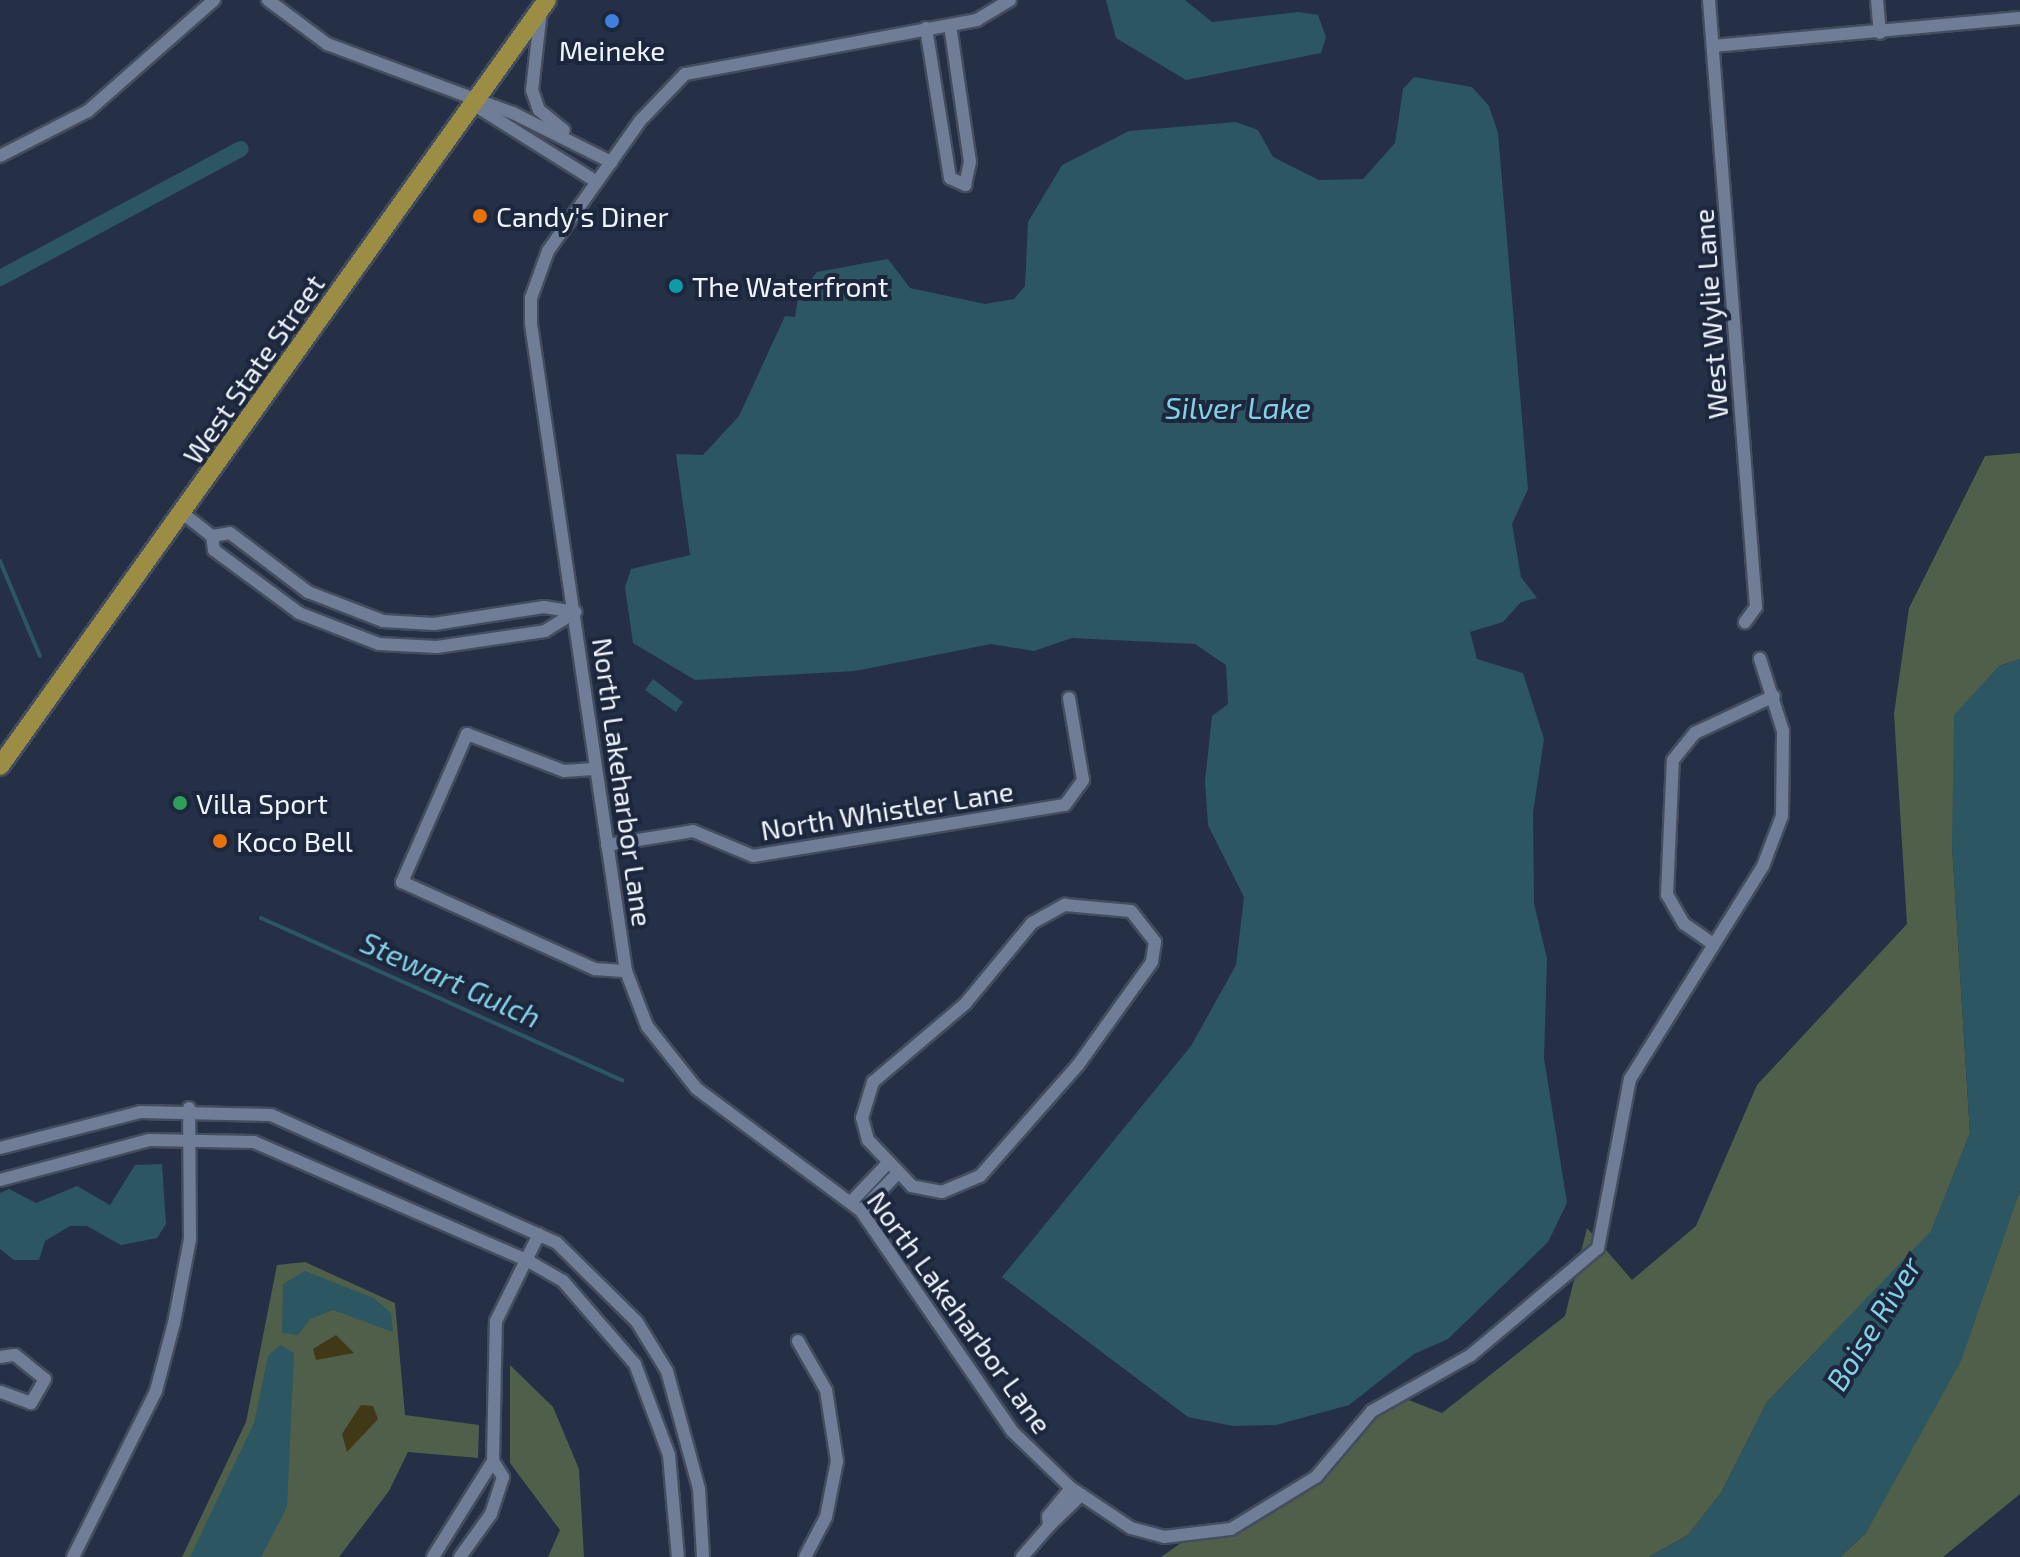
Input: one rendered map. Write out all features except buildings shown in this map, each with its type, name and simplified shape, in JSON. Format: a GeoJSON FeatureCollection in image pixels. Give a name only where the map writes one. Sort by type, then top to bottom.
{"type":"FeatureCollection","features":[{"type":"Feature","properties":{"kind":"main road","name":"West State Street"},"geometry":{"type":"LineString","coordinates":[[0,766],[185,515],[544,5]]}},
{"type":"Feature","properties":{"kind":"street"},"geometry":{"type":"LineString","coordinates":[[0,156],[88,111],[214,0]]}},
{"type":"Feature","properties":{"kind":"street"},"geometry":{"type":"LineString","coordinates":[[268,0],[327,44],[579,142]]}},
{"type":"Feature","properties":{"kind":"street","name":"North Lakeharbor Lane"},"geometry":{"type":"LineString","coordinates":[[1010,0],[997,11],[950,25],[685,74],[611,162],[548,251],[531,298],[594,769],[626,971],[669,1061],[856,1206],[1012,1431],[1076,1491],[1131,1528],[1164,1537],[1231,1529],[1316,1477],[1372,1411],[1471,1355],[1598,1248],[1630,1079],[1763,866],[1782,816],[1787,763],[1774,696],[1760,659]]}},
{"type":"Feature","properties":{"kind":"street","name":"West Wylie Lane"},"geometry":{"type":"LineString","coordinates":[[1709,0],[1756,607],[1745,622]]}},
{"type":"Feature","properties":{"kind":"street"},"geometry":{"type":"LineString","coordinates":[[1877,0],[1880,33]]}},
{"type":"Feature","properties":{"kind":"street"},"geometry":{"type":"LineString","coordinates":[[544,5],[535,100],[579,142],[611,162]]}},
{"type":"Feature","properties":{"kind":"street"},"geometry":{"type":"LineString","coordinates":[[1713,46],[2020,18]]}},
{"type":"Feature","properties":{"kind":"street"},"geometry":{"type":"LineString","coordinates":[[926,28],[950,178],[965,185],[970,162],[950,25]]}},
{"type":"Feature","properties":{"kind":"street"},"geometry":{"type":"LineString","coordinates":[[473,103],[597,182]]}},
{"type":"Feature","properties":{"kind":"street"},"geometry":{"type":"LineString","coordinates":[[185,515],[212,536],[214,550],[299,613],[379,644],[437,647],[545,631],[575,612]]}},
{"type":"Feature","properties":{"kind":"street"},"geometry":{"type":"LineString","coordinates":[[212,536],[230,533],[308,592],[383,621],[434,624],[544,607],[575,612]]}},
{"type":"Feature","properties":{"kind":"street"},"geometry":{"type":"LineString","coordinates":[[1713,944],[1684,924],[1667,895],[1673,760],[1695,733],[1774,696]]}},
{"type":"Feature","properties":{"kind":"street","name":"North Whistler Lane"},"geometry":{"type":"LineString","coordinates":[[607,845],[693,831],[753,856],[1065,805],[1083,780],[1069,698]]}},
{"type":"Feature","properties":{"kind":"street"},"geometry":{"type":"LineString","coordinates":[[594,769],[564,771],[467,734],[402,882],[595,969],[626,971]]}},
{"type":"Feature","properties":{"kind":"street"},"geometry":{"type":"LineString","coordinates":[[1096,905],[1131,911],[1155,942],[1142,980],[980,1176],[942,1192],[912,1186],[893,1168],[862,1118],[873,1082],[965,1004],[1046,912],[1096,905]]}},
{"type":"Feature","properties":{"kind":"street"},"geometry":{"type":"LineString","coordinates":[[73,1557],[156,1391],[190,1239],[189,1108]]}},
{"type":"Feature","properties":{"kind":"street"},"geometry":{"type":"LineString","coordinates":[[0,1148],[189,1108],[271,1115],[539,1234],[604,1284],[667,1371],[699,1489],[703,1557]]}},
{"type":"Feature","properties":{"kind":"street"},"geometry":{"type":"LineString","coordinates":[[0,1180],[149,1140],[190,1138],[254,1142],[525,1259],[563,1281],[635,1364],[669,1455],[678,1557]]}},
{"type":"Feature","properties":{"kind":"street"},"geometry":{"type":"LineString","coordinates":[[856,1206],[893,1168]]}},
{"type":"Feature","properties":{"kind":"street"},"geometry":{"type":"LineString","coordinates":[[433,1557],[493,1461],[496,1321],[539,1234]]}},
{"type":"Feature","properties":{"kind":"street"},"geometry":{"type":"LineString","coordinates":[[798,1341],[829,1399],[837,1461],[826,1517],[805,1557]]}},
{"type":"Feature","properties":{"kind":"street"},"geometry":{"type":"LineString","coordinates":[[0,1357],[15,1355],[39,1367],[45,1379],[31,1403],[0,1392]]}},
{"type":"Feature","properties":{"kind":"street"},"geometry":{"type":"LineString","coordinates":[[460,1557],[491,1514],[503,1477],[493,1461]]}},
{"type":"Feature","properties":{"kind":"street"},"geometry":{"type":"LineString","coordinates":[[1022,1557],[1049,1526],[1048,1516],[1076,1491]]}},
{"type":"Feature","properties":{"kind":"shaded area"},"geometry":{"type":"Polygon","coordinates":[[[2020,453],[2020,659],[1999,666],[1952,844],[1970,1133],[1931,1232],[1767,1402],[1721,1493],[1688,1535],[1649,1557],[1161,1557],[1191,1536],[1231,1529],[1316,1477],[1353,1430],[1398,1396],[1442,1413],[1565,1316],[1587,1228],[1632,1280],[1696,1226],[1757,1085],[1907,924],[1894,714],[1909,608],[1985,456],[2020,453]]]}},
{"type":"Feature","properties":{"kind":"shaded area"},"geometry":{"type":"Polygon","coordinates":[[[2020,1191],[2020,1494],[1943,1557],[1840,1557],[1866,1533],[2020,1191]]]}},
{"type":"Feature","properties":{"kind":"shaded area"},"geometry":{"type":"Polygon","coordinates":[[[305,1262],[395,1303],[405,1415],[479,1425],[478,1458],[408,1452],[389,1491],[339,1557],[182,1557],[246,1422],[277,1265],[305,1262]]]}},
{"type":"Feature","properties":{"kind":"shaded area"},"geometry":{"type":"Polygon","coordinates":[[[510,1365],[553,1407],[579,1469],[584,1557],[548,1557],[560,1530],[510,1463],[510,1365]]]}},
{"type":"Feature","properties":{"kind":"sand"},"geometry":{"type":"Polygon","coordinates":[[[336,1335],[354,1353],[316,1360],[313,1349],[336,1335]]]}},
{"type":"Feature","properties":{"kind":"sand"},"geometry":{"type":"Polygon","coordinates":[[[361,1405],[373,1406],[378,1419],[347,1452],[342,1434],[361,1405]]]}},
{"type":"Feature","properties":{"kind":"water"},"geometry":{"type":"Polygon","coordinates":[[[1106,0],[1185,0],[1212,22],[1298,12],[1318,15],[1326,37],[1321,53],[1186,80],[1116,38],[1106,0]]]}},
{"type":"Feature","properties":{"kind":"water","name":"Silver Lake"},"geometry":{"type":"Polygon","coordinates":[[[1414,77],[1472,87],[1489,106],[1498,133],[1528,489],[1512,524],[1521,577],[1537,598],[1521,602],[1503,622],[1470,632],[1477,659],[1523,673],[1544,739],[1533,813],[1534,903],[1547,959],[1544,1058],[1567,1203],[1548,1242],[1448,1339],[1414,1354],[1349,1405],[1276,1425],[1233,1426],[1188,1417],[1002,1277],[1191,1046],[1236,965],[1244,897],[1208,825],[1205,781],[1212,716],[1228,704],[1226,665],[1195,644],[1072,638],[1034,651],[991,644],[855,671],[695,680],[633,643],[625,587],[631,569],[690,555],[676,454],[703,455],[739,416],[785,316],[795,317],[798,297],[817,272],[888,259],[910,288],[985,304],[1014,299],[1025,286],[1028,222],[1062,165],[1129,131],[1236,122],[1258,130],[1273,157],[1319,180],[1363,179],[1395,143],[1403,89],[1414,77]]]}},
{"type":"Feature","properties":{"kind":"water","name":"Boise River"},"geometry":{"type":"Polygon","coordinates":[[[2020,659],[2020,1191],[1961,1361],[1866,1533],[1840,1557],[1649,1557],[1688,1535],[1721,1493],[1767,1402],[1931,1231],[1970,1133],[1952,844],[1954,715],[1999,666],[2020,659]]]}},
{"type":"Feature","properties":{"kind":"water"},"geometry":{"type":"Polygon","coordinates":[[[653,679],[683,702],[676,712],[645,690],[653,679]]]}},
{"type":"Feature","properties":{"kind":"water"},"geometry":{"type":"Polygon","coordinates":[[[162,1164],[166,1224],[157,1238],[121,1245],[87,1226],[70,1226],[45,1241],[39,1260],[14,1260],[0,1249],[0,1193],[9,1189],[36,1203],[77,1186],[110,1205],[135,1165],[162,1164]]]}},
{"type":"Feature","properties":{"kind":"water"},"geometry":{"type":"Polygon","coordinates":[[[305,1271],[374,1298],[391,1313],[393,1332],[333,1310],[310,1319],[298,1335],[282,1333],[283,1284],[305,1271]]]}},
{"type":"Feature","properties":{"kind":"water"},"geometry":{"type":"Polygon","coordinates":[[[280,1345],[294,1353],[287,1507],[261,1557],[190,1557],[254,1423],[268,1356],[280,1345]]]}},
{"type":"Feature","properties":{"kind":"waterway"},"geometry":{"type":"LineString","coordinates":[[0,278],[241,149]]}},
{"type":"Feature","properties":{"kind":"waterway","name":"Stewart Gulch"},"geometry":{"type":"LineString","coordinates":[[0,561],[40,656]]}},
{"type":"Feature","properties":{"kind":"waterway","name":"Stewart Gulch"},"geometry":{"type":"LineString","coordinates":[[261,918],[622,1080]]}},
{"type":"Feature","properties":{"kind":"place","name":"Meineke"},"geometry":{"type":"Point","coordinates":[612,21]}},
{"type":"Feature","properties":{"kind":"place","name":"Candy's Diner"},"geometry":{"type":"Point","coordinates":[480,216]}},
{"type":"Feature","properties":{"kind":"place","name":"The Waterfront"},"geometry":{"type":"Point","coordinates":[676,286]}},
{"type":"Feature","properties":{"kind":"place","name":"Villa Sport"},"geometry":{"type":"Point","coordinates":[180,803]}},
{"type":"Feature","properties":{"kind":"place","name":"Koco Bell"},"geometry":{"type":"Point","coordinates":[220,841]}}]}
